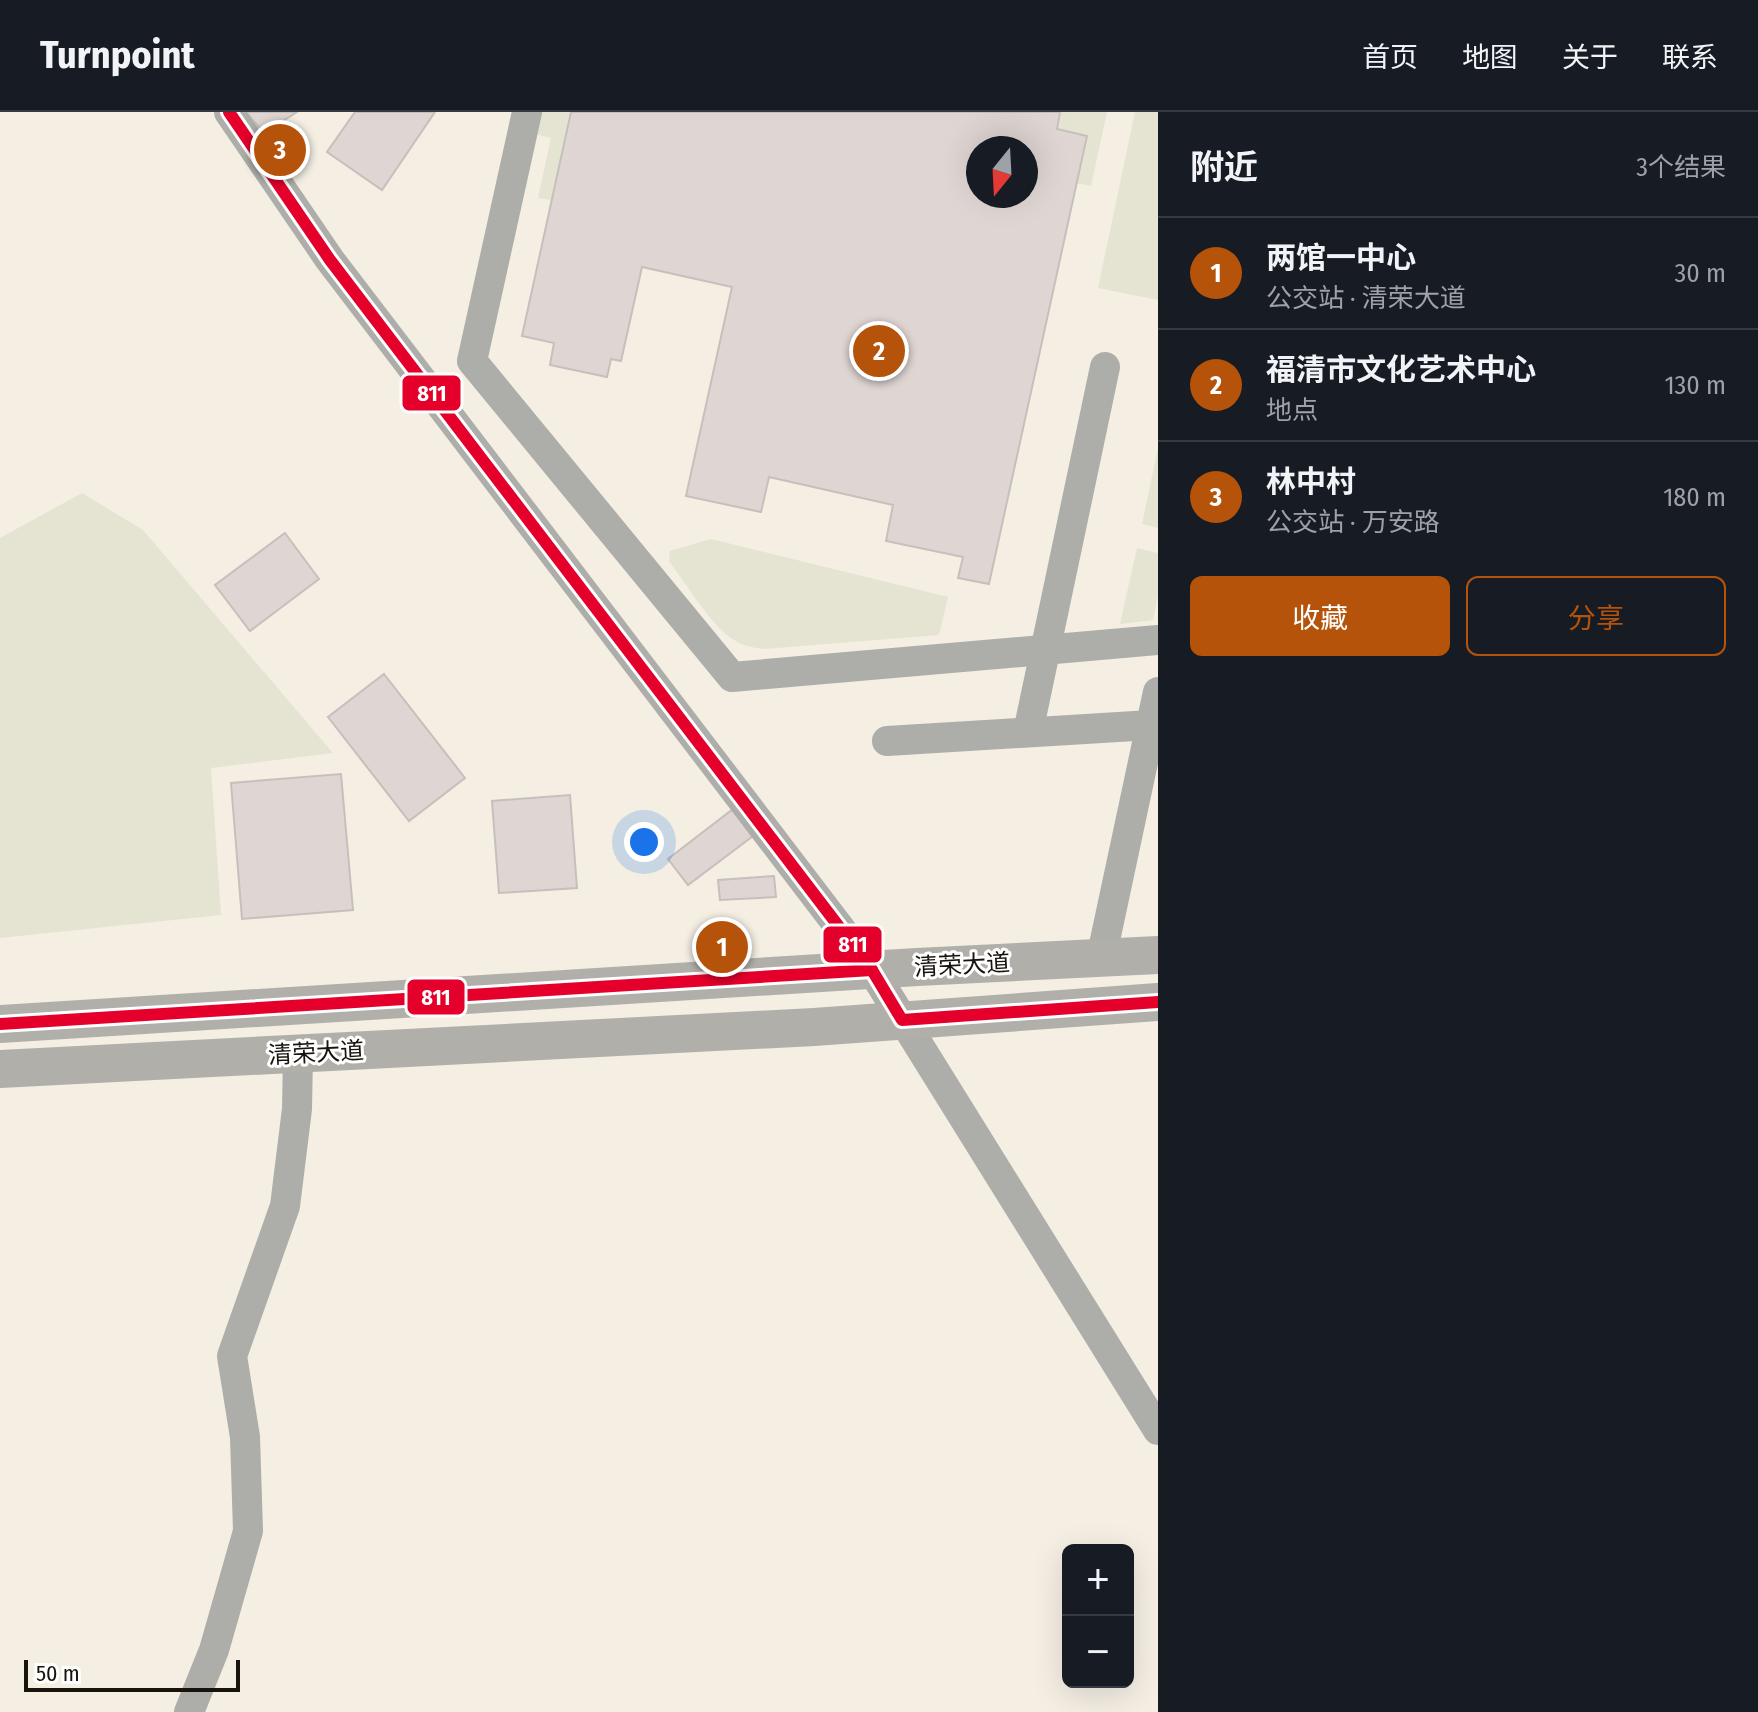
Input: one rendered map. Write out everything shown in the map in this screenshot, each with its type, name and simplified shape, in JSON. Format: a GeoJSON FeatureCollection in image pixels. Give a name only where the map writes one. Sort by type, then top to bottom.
{"type":"FeatureCollection","features":[{"type":"Feature","properties":{"kind":"main road","name":"清荣大道"},"geometry":{"type":"LineString","coordinates":[[0,1024],[1158,955]]}},
{"type":"Feature","properties":{"kind":"main road","name":"清荣大道"},"geometry":{"type":"LineString","coordinates":[[0,1069],[814,1027],[1158,1002]]}},
{"type":"Feature","properties":{"kind":"street"},"geometry":{"type":"LineString","coordinates":[[229,112],[330,260],[872,970],[1158,1430]]}},
{"type":"Feature","properties":{"kind":"street"},"geometry":{"type":"LineString","coordinates":[[527,112],[472,361],[732,677],[1158,640]]}},
{"type":"Feature","properties":{"kind":"street"},"geometry":{"type":"LineString","coordinates":[[1028,732],[1105,367]]}},
{"type":"Feature","properties":{"kind":"street"},"geometry":{"type":"LineString","coordinates":[[1101,959],[1158,692]]}},
{"type":"Feature","properties":{"kind":"street"},"geometry":{"type":"LineString","coordinates":[[887,741],[1151,725]]}},
{"type":"Feature","properties":{"kind":"street"},"geometry":{"type":"LineString","coordinates":[[189,1712],[214,1650],[248,1531],[245,1437],[232,1356],[285,1206],[297,1109],[298,1054]]}},
{"type":"Feature","properties":{"kind":"green space"},"geometry":{"type":"Polygon","coordinates":[[[540,112],[571,112],[552,200],[538,198],[551,138],[535,134],[540,112]]]}},
{"type":"Feature","properties":{"kind":"green space"},"geometry":{"type":"Polygon","coordinates":[[[1060,112],[1107,112],[1091,186],[1076,183],[1057,129],[1060,112]]]}},
{"type":"Feature","properties":{"kind":"green space"},"geometry":{"type":"Polygon","coordinates":[[[1135,112],[1158,112],[1158,300],[1098,288],[1135,112]]]}},
{"type":"Feature","properties":{"kind":"green space"},"geometry":{"type":"Polygon","coordinates":[[[1158,448],[1158,528],[1142,524],[1158,448]]]}},
{"type":"Feature","properties":{"kind":"green space"},"geometry":{"type":"Polygon","coordinates":[[[82,493],[143,530],[333,753],[211,768],[221,915],[0,938],[0,538],[82,493]]]}},
{"type":"Feature","properties":{"kind":"green space"},"geometry":{"type":"Polygon","coordinates":[[[711,539],[948,597],[939,635],[764,649],[741,644],[717,625],[669,561],[670,551],[711,539]]]}},
{"type":"Feature","properties":{"kind":"green space"},"geometry":{"type":"Polygon","coordinates":[[[1137,548],[1158,553],[1158,596],[1153,620],[1120,624],[1137,548]]]}},
{"type":"Feature","properties":{"kind":"building"},"geometry":{"type":"Polygon","coordinates":[[[246,112],[297,112],[264,133],[246,112]]]}},
{"type":"Feature","properties":{"kind":"building"},"geometry":{"type":"Polygon","coordinates":[[[355,112],[435,112],[382,190],[327,152],[355,112]]]}},
{"type":"Feature","properties":{"kind":"building"},"geometry":{"type":"Polygon","coordinates":[[[571,112],[1060,112],[1057,129],[1087,136],[989,584],[958,578],[963,557],[886,541],[893,505],[769,477],[761,512],[686,496],[732,287],[642,267],[621,361],[611,359],[607,377],[550,365],[554,343],[522,336],[571,112]]]}},
{"type":"Feature","properties":{"kind":"building"},"geometry":{"type":"Polygon","coordinates":[[[285,533],[319,579],[250,631],[215,585],[285,533]]]}},
{"type":"Feature","properties":{"kind":"building"},"geometry":{"type":"Polygon","coordinates":[[[384,674],[465,778],[409,821],[328,717],[384,674]]]}},
{"type":"Feature","properties":{"kind":"building"},"geometry":{"type":"Polygon","coordinates":[[[341,774],[353,910],[242,919],[231,783],[341,774]]]}},
{"type":"Feature","properties":{"kind":"building"},"geometry":{"type":"Polygon","coordinates":[[[570,795],[577,888],[499,893],[492,801],[570,795]]]}},
{"type":"Feature","properties":{"kind":"building"},"geometry":{"type":"Polygon","coordinates":[[[733,809],[753,836],[688,885],[668,859],[733,809]]]}},
{"type":"Feature","properties":{"kind":"building"},"geometry":{"type":"Polygon","coordinates":[[[774,876],[776,897],[720,900],[718,880],[774,876]]]}},
{"type":"Feature","properties":{"kind":"transit line","name":"811"},"geometry":{"type":"LineString","coordinates":[[229,112],[330,260],[872,970],[902,1020],[1158,1002]]}},
{"type":"Feature","properties":{"kind":"transit line","name":"811"},"geometry":{"type":"LineString","coordinates":[[0,1024],[872,970]]}},
{"type":"Feature","properties":{"kind":"place","name":"林中村"},"geometry":{"type":"Point","coordinates":[280,150]}},
{"type":"Feature","properties":{"kind":"place","name":"福清市文化艺术中心"},"geometry":{"type":"Point","coordinates":[879,351]}},
{"type":"Feature","properties":{"kind":"place","name":"两馆一中心"},"geometry":{"type":"Point","coordinates":[722,947]}}]}
